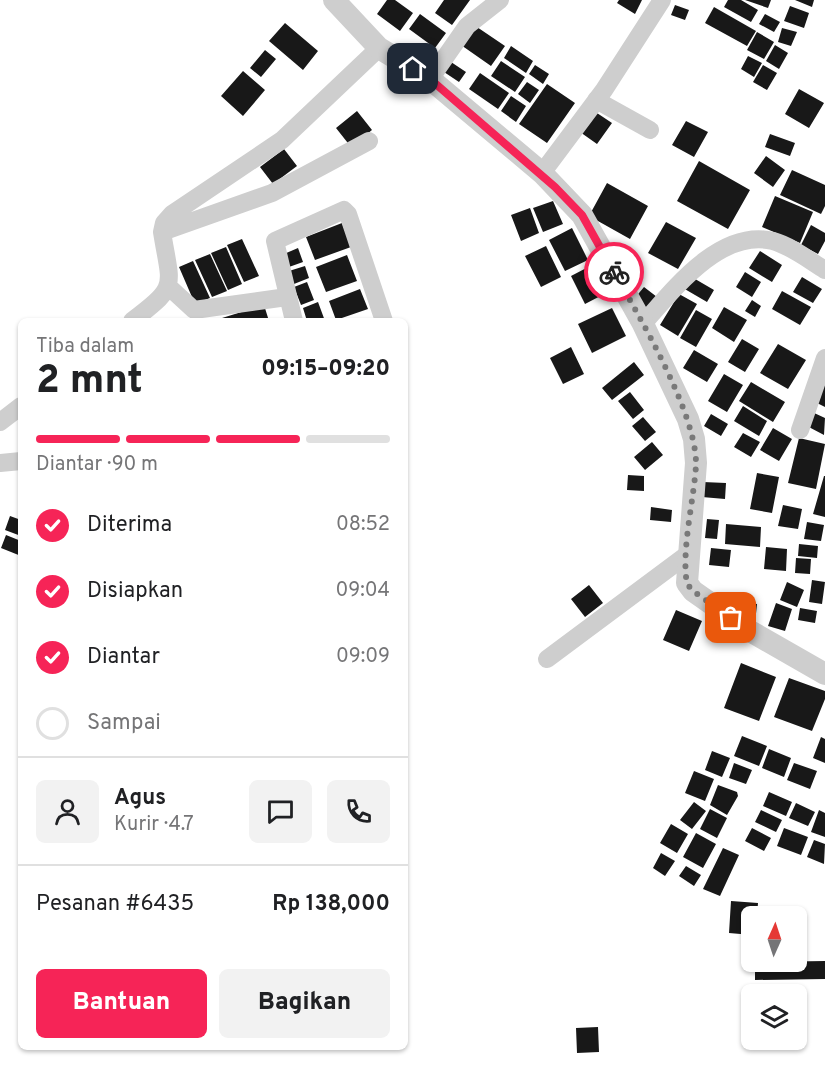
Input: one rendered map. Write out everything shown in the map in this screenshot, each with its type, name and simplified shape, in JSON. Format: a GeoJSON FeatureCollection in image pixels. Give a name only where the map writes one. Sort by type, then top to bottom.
{"type":"FeatureCollection","features":[{"type":"Feature","properties":{"kind":"street"},"geometry":{"type":"LineString","coordinates":[[334,0],[379,48],[430,79],[542,173],[582,215],[643,324],[688,419],[694,439],[696,463],[686,576],[693,591],[750,631],[825,674]]}},
{"type":"Feature","properties":{"kind":"street"},"geometry":{"type":"LineString","coordinates":[[430,79],[466,26],[500,0]]}},
{"type":"Feature","properties":{"kind":"street"},"geometry":{"type":"LineString","coordinates":[[542,173],[596,100],[662,0]]}},
{"type":"Feature","properties":{"kind":"street"},"geometry":{"type":"LineString","coordinates":[[136,318],[162,298],[169,286],[162,232],[164,223],[172,214],[282,140],[379,48]]}},
{"type":"Feature","properties":{"kind":"street"},"geometry":{"type":"LineString","coordinates":[[596,100],[650,130]]}},
{"type":"Feature","properties":{"kind":"street"},"geometry":{"type":"LineString","coordinates":[[162,232],[272,193],[369,141]]}},
{"type":"Feature","properties":{"kind":"street"},"geometry":{"type":"LineString","coordinates":[[293,318],[275,241],[344,210],[348,214],[383,318]]}},
{"type":"Feature","properties":{"kind":"street"},"geometry":{"type":"LineString","coordinates":[[643,324],[691,271],[713,254],[736,244],[758,239],[774,241],[825,270]]}},
{"type":"Feature","properties":{"kind":"street"},"geometry":{"type":"LineString","coordinates":[[169,286],[194,310],[287,297]]}},
{"type":"Feature","properties":{"kind":"street"},"geometry":{"type":"LineString","coordinates":[[800,430],[825,358]]}},
{"type":"Feature","properties":{"kind":"street"},"geometry":{"type":"LineString","coordinates":[[0,422],[18,408]]}},
{"type":"Feature","properties":{"kind":"street"},"geometry":{"type":"LineString","coordinates":[[0,463],[18,461]]}},
{"type":"Feature","properties":{"kind":"street"},"geometry":{"type":"LineString","coordinates":[[548,659],[688,554]]}},
{"type":"Feature","properties":{"kind":"building"},"geometry":{"type":"Polygon","coordinates":[[[387,0],[395,0],[413,13],[400,31],[377,14],[387,0]]]}},
{"type":"Feature","properties":{"kind":"building"},"geometry":{"type":"Polygon","coordinates":[[[444,0],[470,0],[452,25],[435,13],[444,0]]]}},
{"type":"Feature","properties":{"kind":"building"},"geometry":{"type":"Polygon","coordinates":[[[619,0],[642,0],[635,14],[617,3],[619,0]]]}},
{"type":"Feature","properties":{"kind":"building"},"geometry":{"type":"Polygon","coordinates":[[[728,0],[741,0],[758,10],[751,22],[724,7],[728,0]]]}},
{"type":"Feature","properties":{"kind":"building"},"geometry":{"type":"Polygon","coordinates":[[[745,0],[771,0],[768,8],[745,0]]]}},
{"type":"Feature","properties":{"kind":"building"},"geometry":{"type":"Polygon","coordinates":[[[795,0],[814,0],[812,7],[795,0]]]}},
{"type":"Feature","properties":{"kind":"building"},"geometry":{"type":"Polygon","coordinates":[[[675,5],[689,10],[685,20],[671,15],[675,5]]]}},
{"type":"Feature","properties":{"kind":"building"},"geometry":{"type":"Polygon","coordinates":[[[790,6],[809,13],[804,28],[784,21],[790,6]]]}},
{"type":"Feature","properties":{"kind":"building"},"geometry":{"type":"Polygon","coordinates":[[[714,7],[756,31],[747,46],[705,23],[714,7]]]}},
{"type":"Feature","properties":{"kind":"building"},"geometry":{"type":"Polygon","coordinates":[[[420,14],[446,33],[435,48],[409,29],[420,14]]]}},
{"type":"Feature","properties":{"kind":"building"},"geometry":{"type":"Polygon","coordinates":[[[765,14],[780,22],[774,32],[759,24],[765,14]]]}},
{"type":"Feature","properties":{"kind":"building"},"geometry":{"type":"Polygon","coordinates":[[[285,23],[318,51],[303,70],[269,41],[285,23]]]}},
{"type":"Feature","properties":{"kind":"building"},"geometry":{"type":"Polygon","coordinates":[[[474,25],[505,46],[491,66],[461,45],[474,25]]]}},
{"type":"Feature","properties":{"kind":"building"},"geometry":{"type":"Polygon","coordinates":[[[782,28],[797,32],[791,46],[778,42],[782,28]]]}},
{"type":"Feature","properties":{"kind":"building"},"geometry":{"type":"Polygon","coordinates":[[[757,32],[774,42],[764,59],[747,50],[757,32]]]}},
{"type":"Feature","properties":{"kind":"building"},"geometry":{"type":"Polygon","coordinates":[[[775,45],[788,53],[779,69],[766,61],[775,45]]]}},
{"type":"Feature","properties":{"kind":"building"},"geometry":{"type":"Polygon","coordinates":[[[511,46],[533,61],[526,73],[504,58],[511,46]]]}},
{"type":"Feature","properties":{"kind":"building"},"geometry":{"type":"Polygon","coordinates":[[[265,50],[276,59],[261,77],[250,68],[265,50]]]}},
{"type":"Feature","properties":{"kind":"building"},"geometry":{"type":"Polygon","coordinates":[[[748,56],[762,63],[754,77],[741,69],[748,56]]]}},
{"type":"Feature","properties":{"kind":"building"},"geometry":{"type":"Polygon","coordinates":[[[448,60],[466,72],[459,82],[441,70],[448,60]]]}},
{"type":"Feature","properties":{"kind":"building"},"geometry":{"type":"Polygon","coordinates":[[[501,61],[525,77],[515,92],[491,76],[501,61]]]}},
{"type":"Feature","properties":{"kind":"building"},"geometry":{"type":"Polygon","coordinates":[[[535,65],[549,74],[543,84],[529,74],[535,65]]]}},
{"type":"Feature","properties":{"kind":"building"},"geometry":{"type":"Polygon","coordinates":[[[763,65],[777,73],[767,90],[753,82],[763,65]]]}},
{"type":"Feature","properties":{"kind":"building"},"geometry":{"type":"Polygon","coordinates":[[[243,71],[265,90],[243,116],[221,96],[243,71]]]}},
{"type":"Feature","properties":{"kind":"building"},"geometry":{"type":"Polygon","coordinates":[[[480,73],[509,93],[498,109],[469,89],[480,73]]]}},
{"type":"Feature","properties":{"kind":"building"},"geometry":{"type":"Polygon","coordinates":[[[527,82],[539,90],[530,103],[518,94],[527,82]]]}},
{"type":"Feature","properties":{"kind":"building"},"geometry":{"type":"Polygon","coordinates":[[[547,84],[575,103],[547,143],[519,124],[547,84]]]}},
{"type":"Feature","properties":{"kind":"building"},"geometry":{"type":"Polygon","coordinates":[[[799,89],[824,103],[809,128],[785,114],[799,89]]]}},
{"type":"Feature","properties":{"kind":"building"},"geometry":{"type":"Polygon","coordinates":[[[511,96],[526,106],[516,122],[501,111],[511,96]]]}},
{"type":"Feature","properties":{"kind":"building"},"geometry":{"type":"Polygon","coordinates":[[[357,111],[372,130],[351,147],[336,128],[357,111]]]}},
{"type":"Feature","properties":{"kind":"building"},"geometry":{"type":"Polygon","coordinates":[[[594,111],[612,123],[597,144],[580,132],[594,111]]]}},
{"type":"Feature","properties":{"kind":"building"},"geometry":{"type":"Polygon","coordinates":[[[686,121],[708,132],[694,157],[672,145],[686,121]]]}},
{"type":"Feature","properties":{"kind":"building"},"geometry":{"type":"Polygon","coordinates":[[[770,134],[795,143],[790,156],[765,147],[770,134]]]}},
{"type":"Feature","properties":{"kind":"building"},"geometry":{"type":"Polygon","coordinates":[[[284,149],[297,166],[273,184],[260,167],[284,149]]]}},
{"type":"Feature","properties":{"kind":"building"},"geometry":{"type":"Polygon","coordinates":[[[766,156],[785,170],[773,187],[754,173],[766,156]]]}},
{"type":"Feature","properties":{"kind":"building"},"geometry":{"type":"Polygon","coordinates":[[[699,161],[750,190],[728,229],[677,201],[699,161]]]}},
{"type":"Feature","properties":{"kind":"building"},"geometry":{"type":"Polygon","coordinates":[[[792,170],[825,185],[825,206],[821,214],[780,195],[792,170]]]}},
{"type":"Feature","properties":{"kind":"building"},"geometry":{"type":"Polygon","coordinates":[[[607,183],[648,206],[630,239],[589,216],[607,183]]]}},
{"type":"Feature","properties":{"kind":"building"},"geometry":{"type":"Polygon","coordinates":[[[775,196],[813,212],[800,243],[762,227],[775,196]]]}},
{"type":"Feature","properties":{"kind":"building"},"geometry":{"type":"Polygon","coordinates":[[[553,201],[563,224],[543,232],[533,208],[553,201]]]}},
{"type":"Feature","properties":{"kind":"building"},"geometry":{"type":"Polygon","coordinates":[[[530,208],[539,233],[521,241],[511,215],[530,208]]]}},
{"type":"Feature","properties":{"kind":"building"},"geometry":{"type":"Polygon","coordinates":[[[666,222],[696,238],[678,269],[648,253],[666,222]]]}},
{"type":"Feature","properties":{"kind":"building"},"geometry":{"type":"Polygon","coordinates":[[[342,223],[351,247],[315,260],[306,237],[342,223]]]}},
{"type":"Feature","properties":{"kind":"building"},"geometry":{"type":"Polygon","coordinates":[[[811,225],[825,233],[825,241],[818,254],[801,245],[811,225]]]}},
{"type":"Feature","properties":{"kind":"building"},"geometry":{"type":"Polygon","coordinates":[[[572,228],[588,260],[565,271],[549,240],[572,228]]]}},
{"type":"Feature","properties":{"kind":"building"},"geometry":{"type":"Polygon","coordinates":[[[242,239],[259,276],[244,282],[227,245],[242,239]]]}},
{"type":"Feature","properties":{"kind":"building"},"geometry":{"type":"Polygon","coordinates":[[[546,246],[561,277],[541,287],[525,256],[546,246]]]}},
{"type":"Feature","properties":{"kind":"building"},"geometry":{"type":"Polygon","coordinates":[[[226,247],[242,284],[228,290],[211,253],[226,247]]]}},
{"type":"Feature","properties":{"kind":"building"},"geometry":{"type":"Polygon","coordinates":[[[298,248],[303,262],[289,267],[284,254],[298,248]]]}},
{"type":"Feature","properties":{"kind":"building"},"geometry":{"type":"Polygon","coordinates":[[[760,251],[782,265],[772,282],[749,268],[760,251]]]}},
{"type":"Feature","properties":{"kind":"building"},"geometry":{"type":"Polygon","coordinates":[[[210,254],[227,291],[212,297],[195,260],[210,254]]]}},
{"type":"Feature","properties":{"kind":"building"},"geometry":{"type":"Polygon","coordinates":[[[347,255],[357,281],[326,292],[316,267],[347,255]]]}},
{"type":"Feature","properties":{"kind":"building"},"geometry":{"type":"Polygon","coordinates":[[[193,261],[210,298],[195,304],[179,267],[193,261]]]}},
{"type":"Feature","properties":{"kind":"building"},"geometry":{"type":"Polygon","coordinates":[[[596,263],[610,291],[585,304],[571,276],[596,263]]]}},
{"type":"Feature","properties":{"kind":"building"},"geometry":{"type":"Polygon","coordinates":[[[305,266],[309,278],[294,284],[289,271],[305,266]]]}},
{"type":"Feature","properties":{"kind":"building"},"geometry":{"type":"Polygon","coordinates":[[[745,272],[761,282],[752,297],[736,287],[745,272]]]}},
{"type":"Feature","properties":{"kind":"building"},"geometry":{"type":"Polygon","coordinates":[[[690,276],[714,290],[707,302],[683,288],[690,276]]]}},
{"type":"Feature","properties":{"kind":"building"},"geometry":{"type":"Polygon","coordinates":[[[802,277],[822,289],[813,303],[793,292],[802,277]]]}},
{"type":"Feature","properties":{"kind":"building"},"geometry":{"type":"Polygon","coordinates":[[[307,282],[314,300],[301,305],[294,287],[307,282]]]}},
{"type":"Feature","properties":{"kind":"building"},"geometry":{"type":"Polygon","coordinates":[[[644,287],[657,297],[646,309],[634,299],[644,287]]]}},
{"type":"Feature","properties":{"kind":"building"},"geometry":{"type":"Polygon","coordinates":[[[360,289],[368,309],[335,318],[329,301],[360,289]]]}},
{"type":"Feature","properties":{"kind":"building"},"geometry":{"type":"Polygon","coordinates":[[[782,291],[811,307],[800,325],[772,309],[782,291]]]}},
{"type":"Feature","properties":{"kind":"building"},"geometry":{"type":"Polygon","coordinates":[[[679,294],[697,304],[678,336],[660,325],[679,294]]]}},
{"type":"Feature","properties":{"kind":"building"},"geometry":{"type":"Polygon","coordinates":[[[752,300],[761,306],[755,317],[745,311],[752,300]]]}},
{"type":"Feature","properties":{"kind":"building"},"geometry":{"type":"Polygon","coordinates":[[[318,302],[324,318],[306,318],[303,308],[318,302]]]}},
{"type":"Feature","properties":{"kind":"building"},"geometry":{"type":"Polygon","coordinates":[[[264,305],[268,318],[222,318],[264,305]]]}},
{"type":"Feature","properties":{"kind":"building"},"geometry":{"type":"Polygon","coordinates":[[[724,307],[747,320],[734,342],[712,328],[724,307]]]}},
{"type":"Feature","properties":{"kind":"building"},"geometry":{"type":"Polygon","coordinates":[[[612,308],[626,336],[592,353],[578,324],[612,308]]]}},
{"type":"Feature","properties":{"kind":"building"},"geometry":{"type":"Polygon","coordinates":[[[696,310],[712,319],[696,347],[680,338],[696,310]]]}},
{"type":"Feature","properties":{"kind":"building"},"geometry":{"type":"Polygon","coordinates":[[[742,339],[759,349],[745,372],[728,362],[742,339]]]}},
{"type":"Feature","properties":{"kind":"building"},"geometry":{"type":"Polygon","coordinates":[[[778,344],[806,360],[788,389],[760,373],[778,344]]]}},
{"type":"Feature","properties":{"kind":"building"},"geometry":{"type":"Polygon","coordinates":[[[571,347],[584,374],[563,384],[550,358],[571,347]]]}},
{"type":"Feature","properties":{"kind":"building"},"geometry":{"type":"Polygon","coordinates":[[[694,350],[718,364],[707,382],[683,368],[694,350]]]}},
{"type":"Feature","properties":{"kind":"building"},"geometry":{"type":"Polygon","coordinates":[[[634,362],[644,375],[612,400],[602,388],[634,362]]]}},
{"type":"Feature","properties":{"kind":"building"},"geometry":{"type":"Polygon","coordinates":[[[724,374],[743,385],[727,412],[708,401],[724,374]]]}},
{"type":"Feature","properties":{"kind":"building"},"geometry":{"type":"Polygon","coordinates":[[[825,376],[825,407],[813,401],[825,376]]]}},
{"type":"Feature","properties":{"kind":"building"},"geometry":{"type":"Polygon","coordinates":[[[751,382],[785,402],[773,422],[739,401],[751,382]]]}},
{"type":"Feature","properties":{"kind":"building"},"geometry":{"type":"Polygon","coordinates":[[[630,392],[644,410],[633,419],[618,401],[630,392]]]}},
{"type":"Feature","properties":{"kind":"building"},"geometry":{"type":"Polygon","coordinates":[[[743,406],[767,421],[759,436],[734,421],[743,406]]]}},
{"type":"Feature","properties":{"kind":"building"},"geometry":{"type":"Polygon","coordinates":[[[812,412],[825,418],[824,435],[805,425],[812,412]]]}},
{"type":"Feature","properties":{"kind":"building"},"geometry":{"type":"Polygon","coordinates":[[[711,414],[728,424],[721,436],[704,426],[711,414]]]}},
{"type":"Feature","properties":{"kind":"building"},"geometry":{"type":"Polygon","coordinates":[[[643,417],[656,432],[645,441],[632,426],[643,417]]]}},
{"type":"Feature","properties":{"kind":"building"},"geometry":{"type":"Polygon","coordinates":[[[773,428],[792,439],[779,461],[760,450],[773,428]]]}},
{"type":"Feature","properties":{"kind":"building"},"geometry":{"type":"Polygon","coordinates":[[[743,433],[760,442],[751,457],[734,447],[743,433]]]}},
{"type":"Feature","properties":{"kind":"building"},"geometry":{"type":"Polygon","coordinates":[[[799,438],[825,444],[816,489],[788,483],[799,438]]]}},
{"type":"Feature","properties":{"kind":"building"},"geometry":{"type":"Polygon","coordinates":[[[652,442],[663,455],[645,470],[634,457],[652,442]]]}},
{"type":"Feature","properties":{"kind":"building"},"geometry":{"type":"Polygon","coordinates":[[[757,473],[779,477],[772,513],[750,509],[757,473]]]}},
{"type":"Feature","properties":{"kind":"building"},"geometry":{"type":"Polygon","coordinates":[[[628,475],[644,476],[644,491],[627,490],[628,475]]]}},
{"type":"Feature","properties":{"kind":"building"},"geometry":{"type":"Polygon","coordinates":[[[825,476],[825,517],[813,514],[825,476]]]}},
{"type":"Feature","properties":{"kind":"building"},"geometry":{"type":"Polygon","coordinates":[[[703,482],[726,483],[725,499],[702,497],[703,482]]]}},
{"type":"Feature","properties":{"kind":"building"},"geometry":{"type":"Polygon","coordinates":[[[783,505],[802,509],[798,529],[778,526],[783,505]]]}},
{"type":"Feature","properties":{"kind":"building"},"geometry":{"type":"Polygon","coordinates":[[[651,507],[672,510],[671,522],[650,520],[651,507]]]}},
{"type":"Feature","properties":{"kind":"building"},"geometry":{"type":"Polygon","coordinates":[[[10,516],[18,519],[18,535],[5,530],[10,516]]]}},
{"type":"Feature","properties":{"kind":"building"},"geometry":{"type":"Polygon","coordinates":[[[707,519],[719,520],[717,539],[705,538],[707,519]]]}},
{"type":"Feature","properties":{"kind":"building"},"geometry":{"type":"Polygon","coordinates":[[[807,522],[824,525],[821,541],[804,539],[807,522]]]}},
{"type":"Feature","properties":{"kind":"building"},"geometry":{"type":"Polygon","coordinates":[[[726,524],[761,527],[760,547],[725,544],[726,524]]]}},
{"type":"Feature","properties":{"kind":"building"},"geometry":{"type":"Polygon","coordinates":[[[6,535],[18,540],[18,555],[1,548],[6,535]]]}},
{"type":"Feature","properties":{"kind":"building"},"geometry":{"type":"Polygon","coordinates":[[[799,544],[818,546],[817,558],[798,556],[799,544]]]}},
{"type":"Feature","properties":{"kind":"building"},"geometry":{"type":"Polygon","coordinates":[[[766,547],[787,549],[786,571],[764,569],[766,547]]]}},
{"type":"Feature","properties":{"kind":"building"},"geometry":{"type":"Polygon","coordinates":[[[711,548],[731,550],[729,567],[709,565],[711,548]]]}},
{"type":"Feature","properties":{"kind":"building"},"geometry":{"type":"Polygon","coordinates":[[[796,558],[811,559],[810,574],[795,573],[796,558]]]}},
{"type":"Feature","properties":{"kind":"building"},"geometry":{"type":"Polygon","coordinates":[[[812,580],[825,582],[822,604],[809,602],[812,580]]]}},
{"type":"Feature","properties":{"kind":"building"},"geometry":{"type":"Polygon","coordinates":[[[787,582],[804,590],[797,607],[780,600],[787,582]]]}},
{"type":"Feature","properties":{"kind":"building"},"geometry":{"type":"Polygon","coordinates":[[[589,585],[603,603],[585,617],[571,599],[589,585]]]}},
{"type":"Feature","properties":{"kind":"building"},"geometry":{"type":"Polygon","coordinates":[[[741,602],[757,604],[755,623],[740,622],[741,602]]]}},
{"type":"Feature","properties":{"kind":"building"},"geometry":{"type":"Polygon","coordinates":[[[776,603],[792,609],[785,631],[768,626],[776,603]]]}},
{"type":"Feature","properties":{"kind":"building"},"geometry":{"type":"Polygon","coordinates":[[[800,608],[817,611],[815,623],[798,620],[800,608]]]}},
{"type":"Feature","properties":{"kind":"building"},"geometry":{"type":"Polygon","coordinates":[[[676,610],[702,621],[689,651],[663,640],[676,610]]]}},
{"type":"Feature","properties":{"kind":"building"},"geometry":{"type":"Polygon","coordinates":[[[741,663],[776,677],[759,721],[724,708],[741,663]]]}},
{"type":"Feature","properties":{"kind":"building"},"geometry":{"type":"Polygon","coordinates":[[[789,678],[825,691],[825,699],[812,731],[774,717],[789,678]]]}},
{"type":"Feature","properties":{"kind":"building"},"geometry":{"type":"Polygon","coordinates":[[[742,736],[767,746],[759,766],[734,756],[742,736]]]}},
{"type":"Feature","properties":{"kind":"building"},"geometry":{"type":"Polygon","coordinates":[[[821,737],[825,739],[825,763],[813,758],[821,737]]]}},
{"type":"Feature","properties":{"kind":"building"},"geometry":{"type":"Polygon","coordinates":[[[769,749],[791,758],[784,777],[762,768],[769,749]]]}},
{"type":"Feature","properties":{"kind":"building"},"geometry":{"type":"Polygon","coordinates":[[[712,751],[730,758],[722,777],[705,770],[712,751]]]}},
{"type":"Feature","properties":{"kind":"building"},"geometry":{"type":"Polygon","coordinates":[[[734,763],[752,770],[746,784],[729,778],[734,763]]]}},
{"type":"Feature","properties":{"kind":"building"},"geometry":{"type":"Polygon","coordinates":[[[794,763],[817,771],[810,789],[787,780],[794,763]]]}},
{"type":"Feature","properties":{"kind":"building"},"geometry":{"type":"Polygon","coordinates":[[[694,771],[714,779],[705,801],[685,793],[694,771]]]}},
{"type":"Feature","properties":{"kind":"building"},"geometry":{"type":"Polygon","coordinates":[[[718,785],[737,792],[738,796],[727,815],[710,805],[718,785]]]}},
{"type":"Feature","properties":{"kind":"building"},"geometry":{"type":"Polygon","coordinates":[[[769,792],[792,802],[786,816],[763,806],[769,792]]]}},
{"type":"Feature","properties":{"kind":"building"},"geometry":{"type":"Polygon","coordinates":[[[694,802],[706,811],[692,829],[680,820],[694,802]]]}},
{"type":"Feature","properties":{"kind":"building"},"geometry":{"type":"Polygon","coordinates":[[[796,803],[815,812],[808,826],[789,818],[796,803]]]}},
{"type":"Feature","properties":{"kind":"building"},"geometry":{"type":"Polygon","coordinates":[[[710,809],[727,818],[717,838],[700,829],[710,809]]]}},
{"type":"Feature","properties":{"kind":"building"},"geometry":{"type":"Polygon","coordinates":[[[761,810],[782,820],[776,832],[755,822],[761,810]]]}},
{"type":"Feature","properties":{"kind":"building"},"geometry":{"type":"Polygon","coordinates":[[[819,810],[825,813],[825,837],[811,832],[819,810]]]}},
{"type":"Feature","properties":{"kind":"building"},"geometry":{"type":"Polygon","coordinates":[[[671,824],[688,834],[677,853],[660,843],[671,824]]]}},
{"type":"Feature","properties":{"kind":"building"},"geometry":{"type":"Polygon","coordinates":[[[752,828],[771,838],[764,851],[745,841],[752,828]]]}},
{"type":"Feature","properties":{"kind":"building"},"geometry":{"type":"Polygon","coordinates":[[[784,828],[808,837],[801,855],[777,846],[784,828]]]}},
{"type":"Feature","properties":{"kind":"building"},"geometry":{"type":"Polygon","coordinates":[[[696,833],[716,844],[703,868],[683,857],[696,833]]]}},
{"type":"Feature","properties":{"kind":"building"},"geometry":{"type":"Polygon","coordinates":[[[814,840],[825,844],[824,864],[807,857],[814,840]]]}},
{"type":"Feature","properties":{"kind":"building"},"geometry":{"type":"Polygon","coordinates":[[[723,848],[739,855],[720,896],[703,889],[723,848]]]}},
{"type":"Feature","properties":{"kind":"building"},"geometry":{"type":"Polygon","coordinates":[[[661,853],[675,861],[665,876],[653,868],[661,853]]]}},
{"type":"Feature","properties":{"kind":"building"},"geometry":{"type":"Polygon","coordinates":[[[686,866],[701,875],[694,886],[679,876],[686,866]]]}},
{"type":"Feature","properties":{"kind":"building"},"geometry":{"type":"Polygon","coordinates":[[[731,901],[758,903],[758,906],[741,906],[741,934],[729,933],[731,901]]]}},
{"type":"Feature","properties":{"kind":"building"},"geometry":{"type":"Polygon","coordinates":[[[807,961],[825,961],[825,979],[755,980],[755,972],[807,972],[807,961]]]}},
{"type":"Feature","properties":{"kind":"building"},"geometry":{"type":"Polygon","coordinates":[[[598,1027],[599,1052],[577,1053],[576,1028],[598,1027]]]}},
{"type":"Feature","properties":{"kind":"way so far"},"geometry":{"type":"LineString","coordinates":[[614,272],[643,324],[688,419],[694,439],[696,463],[687,584],[693,591],[731,618]]}},
{"type":"Feature","properties":{"kind":"route"},"geometry":{"type":"LineString","coordinates":[[413,69],[430,79],[542,173],[582,215],[614,272]]}}]}
